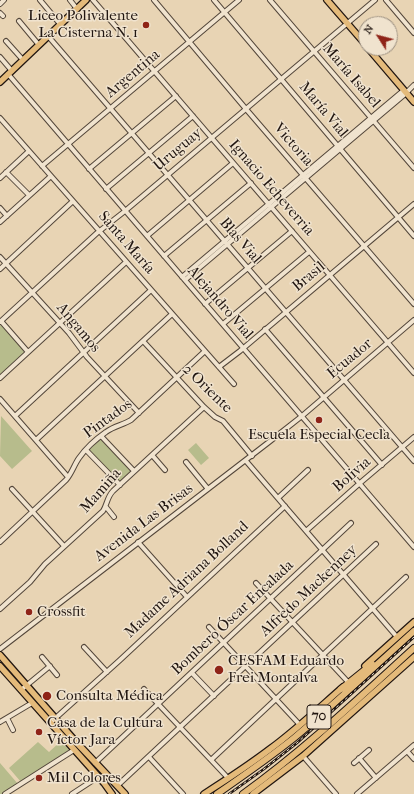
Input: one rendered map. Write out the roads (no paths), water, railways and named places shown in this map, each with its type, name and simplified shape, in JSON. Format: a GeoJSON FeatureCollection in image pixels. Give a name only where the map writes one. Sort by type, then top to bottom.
{"type":"FeatureCollection","features":[{"type":"Feature","properties":{"kind":"highway"},"geometry":{"type":"LineString","coordinates":[[341,689],[414,631]]}},
{"type":"Feature","properties":{"kind":"highway","name":"70"},"geometry":{"type":"LineString","coordinates":[[217,794],[263,762],[304,729],[414,631]]}},
{"type":"Feature","properties":{"kind":"highway","name":"70"},"geometry":{"type":"LineString","coordinates":[[243,794],[298,752],[414,648]]}},
{"type":"Feature","properties":{"kind":"main road"},"geometry":{"type":"LineString","coordinates":[[0,82],[86,0]]}},
{"type":"Feature","properties":{"kind":"main road"},"geometry":{"type":"LineString","coordinates":[[327,0],[358,36]]}},
{"type":"Feature","properties":{"kind":"main road"},"geometry":{"type":"LineString","coordinates":[[375,56],[414,102]]}},
{"type":"Feature","properties":{"kind":"main road"},"geometry":{"type":"LineString","coordinates":[[204,794],[271,748],[300,725],[414,622]]}},
{"type":"Feature","properties":{"kind":"main road"},"geometry":{"type":"LineString","coordinates":[[0,655],[84,751],[125,794]]}},
{"type":"Feature","properties":{"kind":"main road"},"geometry":{"type":"LineString","coordinates":[[253,794],[303,756],[413,659]]}},
{"type":"Feature","properties":{"kind":"main road"},"geometry":{"type":"LineString","coordinates":[[0,666],[112,794]]}},
{"type":"Feature","properties":{"kind":"main road"},"geometry":{"type":"LineString","coordinates":[[74,750],[78,749],[84,751]]}},
{"type":"Feature","properties":{"kind":"street"},"geometry":{"type":"LineString","coordinates":[[0,4],[4,0]]}},
{"type":"Feature","properties":{"kind":"street"},"geometry":{"type":"LineString","coordinates":[[40,0],[60,24]]}},
{"type":"Feature","properties":{"kind":"street"},"geometry":{"type":"LineString","coordinates":[[70,0],[77,9]]}},
{"type":"Feature","properties":{"kind":"street","name":"Ignacio Echeverria"},"geometry":{"type":"LineString","coordinates":[[93,0],[414,373]]}},
{"type":"Feature","properties":{"kind":"street","name":"Victoria"},"geometry":{"type":"LineString","coordinates":[[154,0],[414,304]]}},
{"type":"Feature","properties":{"kind":"street","name":"María Vial"},"geometry":{"type":"LineString","coordinates":[[214,0],[414,236]]}},
{"type":"Feature","properties":{"kind":"street","name":"Argentina"},"geometry":{"type":"LineString","coordinates":[[42,166],[239,0]]}},
{"type":"Feature","properties":{"kind":"street","name":"María Isabel"},"geometry":{"type":"LineString","coordinates":[[270,0],[414,168]]}},
{"type":"Feature","properties":{"kind":"street","name":"Uruguay"},"geometry":{"type":"LineString","coordinates":[[0,322],[99,231],[125,211],[375,0]]}},
{"type":"Feature","properties":{"kind":"street"},"geometry":{"type":"LineString","coordinates":[[386,0],[414,33]]}},
{"type":"Feature","properties":{"kind":"street"},"geometry":{"type":"LineString","coordinates":[[19,21],[39,45]]}},
{"type":"Feature","properties":{"kind":"street","name":"Blas Vial"},"geometry":{"type":"LineString","coordinates":[[48,36],[414,461]]}},
{"type":"Feature","properties":{"kind":"street"},"geometry":{"type":"LineString","coordinates":[[6,41],[23,60]]}},
{"type":"Feature","properties":{"kind":"street","name":"Alejandro Vial"},"geometry":{"type":"LineString","coordinates":[[0,57],[10,72],[89,169],[414,547]]}},
{"type":"Feature","properties":{"kind":"street"},"geometry":{"type":"LineString","coordinates":[[184,279],[405,91],[414,85]]}},
{"type":"Feature","properties":{"kind":"street"},"geometry":{"type":"LineString","coordinates":[[89,169],[176,96]]}},
{"type":"Feature","properties":{"kind":"street"},"geometry":{"type":"LineString","coordinates":[[106,189],[193,116]]}},
{"type":"Feature","properties":{"kind":"street","name":"Santa María"},"geometry":{"type":"LineString","coordinates":[[0,118],[234,384]]}},
{"type":"Feature","properties":{"kind":"street"},"geometry":{"type":"LineString","coordinates":[[0,178],[29,151]]}},
{"type":"Feature","properties":{"kind":"street"},"geometry":{"type":"LineString","coordinates":[[147,236],[233,163]]}},
{"type":"Feature","properties":{"kind":"street"},"geometry":{"type":"LineString","coordinates":[[6,172],[29,196]]}},
{"type":"Feature","properties":{"kind":"street"},"geometry":{"type":"LineString","coordinates":[[0,222],[51,176]]}},
{"type":"Feature","properties":{"kind":"street"},"geometry":{"type":"LineString","coordinates":[[164,256],[251,183]]}},
{"type":"Feature","properties":{"kind":"street"},"geometry":{"type":"LineString","coordinates":[[0,269],[73,201]]}},
{"type":"Feature","properties":{"kind":"street","name":"Brasil"},"geometry":{"type":"LineString","coordinates":[[219,367],[414,204]]}},
{"type":"Feature","properties":{"kind":"street"},"geometry":{"type":"LineString","coordinates":[[0,208],[7,216]]}},
{"type":"Feature","properties":{"kind":"street"},"geometry":{"type":"LineString","coordinates":[[205,304],[292,231]]}},
{"type":"Feature","properties":{"kind":"street"},"geometry":{"type":"LineString","coordinates":[[223,324],[310,252]]}},
{"type":"Feature","properties":{"kind":"street","name":"Angamos"},"geometry":{"type":"LineString","coordinates":[[0,257],[60,323],[83,353],[139,413]]}},
{"type":"Feature","properties":{"kind":"street"},"geometry":{"type":"LineString","coordinates":[[0,378],[126,262]]}},
{"type":"Feature","properties":{"kind":"street"},"geometry":{"type":"LineString","coordinates":[[15,416],[151,290]]}},
{"type":"Feature","properties":{"kind":"street"},"geometry":{"type":"LineString","coordinates":[[36,440],[172,314]]}},
{"type":"Feature","properties":{"kind":"street","name":"Ecuador"},"geometry":{"type":"LineString","coordinates":[[302,416],[414,320]]}},
{"type":"Feature","properties":{"kind":"street"},"geometry":{"type":"LineString","coordinates":[[0,322],[28,352]]}},
{"type":"Feature","properties":{"kind":"street"},"geometry":{"type":"LineString","coordinates":[[266,329],[382,465]]}},
{"type":"Feature","properties":{"kind":"street","name":"2 Oriente"},"geometry":{"type":"LineString","coordinates":[[142,341],[214,417],[225,423],[252,456]]}},
{"type":"Feature","properties":{"kind":"street","name":"Pintados"},"geometry":{"type":"LineString","coordinates":[[0,542],[68,477],[86,450],[101,436],[139,413],[205,351]]}},
{"type":"Feature","properties":{"kind":"street"},"geometry":{"type":"LineString","coordinates":[[0,399],[68,477]]}},
{"type":"Feature","properties":{"kind":"street","name":"Mamiña"},"geometry":{"type":"LineString","coordinates":[[0,609],[30,582],[45,564],[106,507],[109,495],[120,484],[204,407]]}},
{"type":"Feature","properties":{"kind":"street","name":"Avenida Las Brisas"},"geometry":{"type":"LineString","coordinates":[[0,649],[138,542],[246,461],[302,416]]}},
{"type":"Feature","properties":{"kind":"street"},"geometry":{"type":"LineString","coordinates":[[101,436],[134,471]]}},
{"type":"Feature","properties":{"kind":"street","name":"Bolivia"},"geometry":{"type":"LineString","coordinates":[[306,531],[414,438]]}},
{"type":"Feature","properties":{"kind":"street"},"geometry":{"type":"LineString","coordinates":[[86,450],[120,484]]}},
{"type":"Feature","properties":{"kind":"street"},"geometry":{"type":"LineString","coordinates":[[152,455],[165,470]]}},
{"type":"Feature","properties":{"kind":"street"},"geometry":{"type":"LineString","coordinates":[[246,461],[397,637]]}},
{"type":"Feature","properties":{"kind":"street"},"geometry":{"type":"LineString","coordinates":[[186,462],[208,489]]}},
{"type":"Feature","properties":{"kind":"street"},"geometry":{"type":"LineString","coordinates":[[278,498],[308,470]]}},
{"type":"Feature","properties":{"kind":"street"},"geometry":{"type":"LineString","coordinates":[[12,489],[64,546]]}},
{"type":"Feature","properties":{"kind":"street","name":"Madame Adriana Bolland"},"geometry":{"type":"LineString","coordinates":[[50,723],[285,506]]}},
{"type":"Feature","properties":{"kind":"street"},"geometry":{"type":"LineString","coordinates":[[106,507],[114,517]]}},
{"type":"Feature","properties":{"kind":"street","name":"Bombero Óscar Encalada"},"geometry":{"type":"LineString","coordinates":[[95,763],[351,524]]}},
{"type":"Feature","properties":{"kind":"street"},"geometry":{"type":"LineString","coordinates":[[138,542],[187,597]]}},
{"type":"Feature","properties":{"kind":"street","name":"Alfredo Mackenney"},"geometry":{"type":"LineString","coordinates":[[118,786],[376,544]]}},
{"type":"Feature","properties":{"kind":"street"},"geometry":{"type":"LineString","coordinates":[[211,760],[406,577]]}},
{"type":"Feature","properties":{"kind":"street"},"geometry":{"type":"LineString","coordinates":[[256,583],[348,682]]}},
{"type":"Feature","properties":{"kind":"street"},"geometry":{"type":"LineString","coordinates":[[209,627],[300,725]]}},
{"type":"Feature","properties":{"kind":"street"},"geometry":{"type":"LineString","coordinates":[[84,647],[106,672]]}},
{"type":"Feature","properties":{"kind":"street"},"geometry":{"type":"LineString","coordinates":[[42,657],[57,674]]}},
{"type":"Feature","properties":{"kind":"street"},"geometry":{"type":"LineString","coordinates":[[21,690],[50,666]]}},
{"type":"Feature","properties":{"kind":"street"},"geometry":{"type":"LineString","coordinates":[[192,673],[214,696]]}},
{"type":"Feature","properties":{"kind":"street"},"geometry":{"type":"LineString","coordinates":[[144,688],[228,778]]}},
{"type":"Feature","properties":{"kind":"street"},"geometry":{"type":"LineString","coordinates":[[0,721],[32,703]]}},
{"type":"Feature","properties":{"kind":"street"},"geometry":{"type":"LineString","coordinates":[[6,718],[13,730]]}},
{"type":"Feature","properties":{"kind":"street"},"geometry":{"type":"LineString","coordinates":[[357,794],[414,745]]}},
{"type":"Feature","properties":{"kind":"street"},"geometry":{"type":"LineString","coordinates":[[5,794],[74,750]]}},
{"type":"Feature","properties":{"kind":"street"},"geometry":{"type":"LineString","coordinates":[[354,763],[369,750]]}},
{"type":"Feature","properties":{"kind":"street"},"geometry":{"type":"LineString","coordinates":[[407,751],[414,759]]}},
{"type":"Feature","properties":{"kind":"street"},"geometry":{"type":"LineString","coordinates":[[303,756],[336,794]]}},
{"type":"Feature","properties":{"kind":"street"},"geometry":{"type":"LineString","coordinates":[[149,757],[183,794]]}},
{"type":"Feature","properties":{"kind":"street"},"geometry":{"type":"LineString","coordinates":[[359,758],[376,778]]}},
{"type":"Feature","properties":{"kind":"street"},"geometry":{"type":"LineString","coordinates":[[72,794],[98,777]]}},
{"type":"Feature","properties":{"kind":"railway"},"geometry":{"type":"LineString","coordinates":[[229,794],[297,743],[414,637]]}},
{"type":"Feature","properties":{"kind":"place","name":"Liceo Polivalente La Cisterna N. 1"},"geometry":{"type":"Point","coordinates":[146,25]}},
{"type":"Feature","properties":{"kind":"place","name":"Escuela Especial Cecla"},"geometry":{"type":"Point","coordinates":[319,420]}},
{"type":"Feature","properties":{"kind":"place","name":"Crossfit"},"geometry":{"type":"Point","coordinates":[29,612]}},
{"type":"Feature","properties":{"kind":"place","name":"CESFAM Eduardo Frei Montalva"},"geometry":{"type":"Point","coordinates":[219,670]}},
{"type":"Feature","properties":{"kind":"place","name":"Consulta Médica"},"geometry":{"type":"Point","coordinates":[47,696]}},
{"type":"Feature","properties":{"kind":"place","name":"Casa de la Cultura Víctor Jara"},"geometry":{"type":"Point","coordinates":[39,732]}},
{"type":"Feature","properties":{"kind":"place","name":"Mil Colores"},"geometry":{"type":"Point","coordinates":[39,778]}}]}
